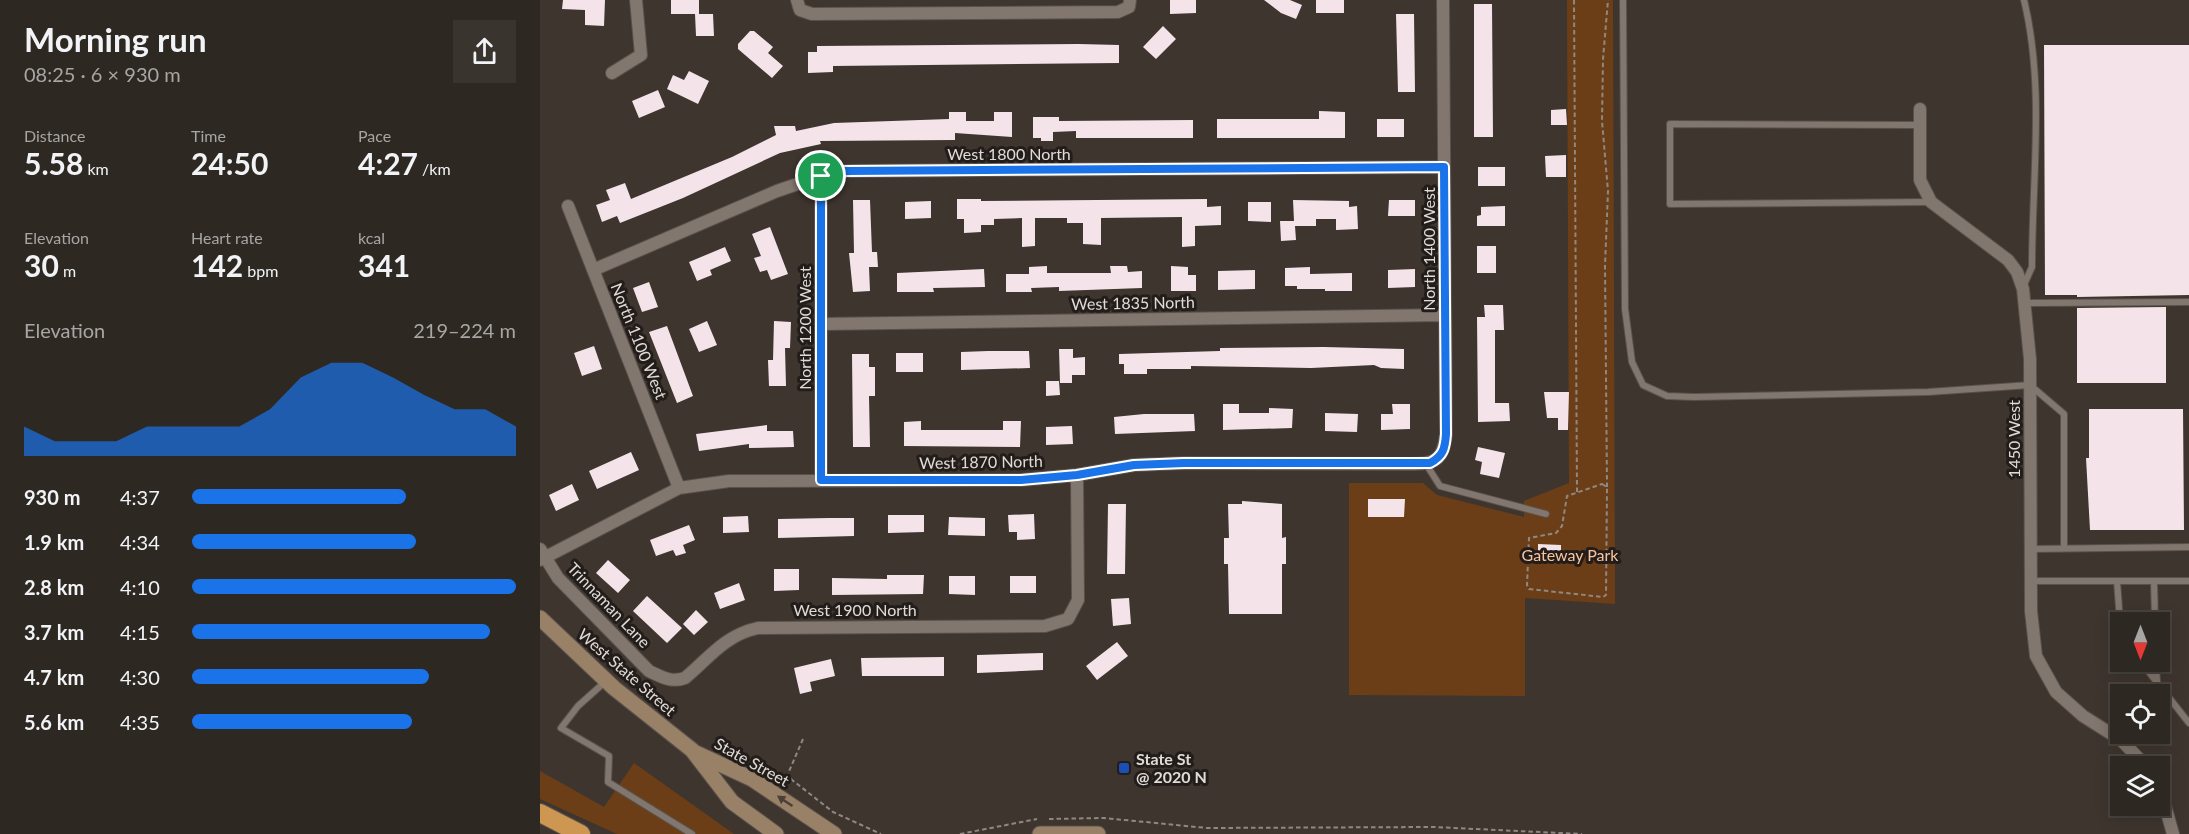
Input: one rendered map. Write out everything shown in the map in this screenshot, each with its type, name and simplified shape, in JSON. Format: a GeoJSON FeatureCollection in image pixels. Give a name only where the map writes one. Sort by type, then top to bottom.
{"type":"FeatureCollection","features":[{"type":"Feature","properties":{"kind":"highway"},"geometry":{"type":"LineString","coordinates":[[540,813],[580,834]]}},
{"type":"Feature","properties":{"kind":"main road","name":"West State Street"},"geometry":{"type":"LineString","coordinates":[[540,618],[606,681],[692,750]]}},
{"type":"Feature","properties":{"kind":"main road","name":"State Street"},"geometry":{"type":"LineString","coordinates":[[692,750],[732,802],[776,834]]}},
{"type":"Feature","properties":{"kind":"main road","name":"State Street"},"geometry":{"type":"LineString","coordinates":[[692,750],[752,779],[834,834]]}},
{"type":"Feature","properties":{"kind":"main road"},"geometry":{"type":"LineString","coordinates":[[1040,834],[1098,834]]}},
{"type":"Feature","properties":{"kind":"street"},"geometry":{"type":"LineString","coordinates":[[612,73],[641,55],[636,0]]}},
{"type":"Feature","properties":{"kind":"street","name":"North 1400 West"},"geometry":{"type":"LineString","coordinates":[[1432,462],[1444,450],[1446,434],[1443,0]]}},
{"type":"Feature","properties":{"kind":"street"},"geometry":{"type":"LineString","coordinates":[[798,5],[812,14],[1118,12],[1130,3]]}},
{"type":"Feature","properties":{"kind":"street"},"geometry":{"type":"LineString","coordinates":[[1920,109],[1920,180],[1931,202]]}},
{"type":"Feature","properties":{"kind":"street","name":"West 1800 North"},"geometry":{"type":"LineString","coordinates":[[593,270],[777,191],[821,176],[846,171],[1444,167]]}},
{"type":"Feature","properties":{"kind":"street","name":"North 1200 West"},"geometry":{"type":"LineString","coordinates":[[821,176],[821,480]]}},
{"type":"Feature","properties":{"kind":"street","name":"1450 West"},"geometry":{"type":"LineString","coordinates":[[1931,202],[2008,260],[2018,272],[2023,287],[2030,385],[2031,581],[2036,656],[2056,692],[2083,716],[2121,740],[2136,756]]}},
{"type":"Feature","properties":{"kind":"street","name":"North 1100 West"},"geometry":{"type":"LineString","coordinates":[[568,206],[679,488]]}},
{"type":"Feature","properties":{"kind":"street","name":"West 1835 North"},"geometry":{"type":"LineString","coordinates":[[822,324],[1445,315]]}},
{"type":"Feature","properties":{"kind":"street","name":"West 1870 North"},"geometry":{"type":"LineString","coordinates":[[541,556],[679,488],[729,481],[1021,480],[1077,475],[1134,465],[1174,463],[1432,462]]}},
{"type":"Feature","properties":{"kind":"street","name":"West 1900 North"},"geometry":{"type":"LineString","coordinates":[[660,676],[677,681],[685,678],[723,643],[741,632],[758,628],[1046,626],[1068,619],[1075,611],[1078,600],[1077,475]]}},
{"type":"Feature","properties":{"kind":"street","name":"Trinnaman Lane"},"geometry":{"type":"LineString","coordinates":[[541,556],[558,578],[649,671],[660,676]]}},
{"type":"Feature","properties":{"kind":"street"},"geometry":{"type":"LineString","coordinates":[[2168,816],[2173,834]]}},
{"type":"Feature","properties":{"kind":"lane"},"geometry":{"type":"LineString","coordinates":[[1623,0],[1625,309],[1632,362],[1643,385],[1667,396],[1694,397],[1928,392],[2030,385],[2064,414],[2064,548]]}},
{"type":"Feature","properties":{"kind":"lane"},"geometry":{"type":"LineString","coordinates":[[2023,287],[2032,267],[2035,106],[2031,28],[2024,0]]}},
{"type":"Feature","properties":{"kind":"lane"},"geometry":{"type":"LineString","coordinates":[[1920,125],[1670,124],[1670,204],[1931,202]]}},
{"type":"Feature","properties":{"kind":"lane"},"geometry":{"type":"LineString","coordinates":[[2025,303],[2189,302]]}},
{"type":"Feature","properties":{"kind":"lane"},"geometry":{"type":"LineString","coordinates":[[1432,462],[1440,486],[1546,514]]}},
{"type":"Feature","properties":{"kind":"lane"},"geometry":{"type":"LineString","coordinates":[[2031,549],[2189,547]]}},
{"type":"Feature","properties":{"kind":"lane"},"geometry":{"type":"LineString","coordinates":[[2031,581],[2189,581]]}},
{"type":"Feature","properties":{"kind":"lane"},"geometry":{"type":"LineString","coordinates":[[2117,581],[2119,612]]}},
{"type":"Feature","properties":{"kind":"lane"},"geometry":{"type":"LineString","coordinates":[[2154,581],[2155,612]]}},
{"type":"Feature","properties":{"kind":"lane"},"geometry":{"type":"LineString","coordinates":[[2149,672],[2189,723]]}},
{"type":"Feature","properties":{"kind":"lane"},"geometry":{"type":"LineString","coordinates":[[2156,672],[2157,682]]}},
{"type":"Feature","properties":{"kind":"lane"},"geometry":{"type":"LineString","coordinates":[[606,681],[579,706],[561,728],[609,756],[608,782],[692,834]]}},
{"type":"Feature","properties":{"kind":"path"},"geometry":{"type":"LineString","coordinates":[[1574,0],[1577,492]]}},
{"type":"Feature","properties":{"kind":"path"},"geometry":{"type":"LineString","coordinates":[[1607,487],[1598,485],[1577,492],[1564,501],[1560,530],[1556,533],[1529,538],[1527,585],[1533,591],[1603,597],[1606,595],[1607,487],[1605,265],[1608,191],[1602,121],[1603,59],[1608,0]]}},
{"type":"Feature","properties":{"kind":"path"},"geometry":{"type":"LineString","coordinates":[[803,739],[787,776],[833,812],[880,834]]}},
{"type":"Feature","properties":{"kind":"path"},"geometry":{"type":"LineString","coordinates":[[960,834],[1032,820],[1104,818],[1207,828],[1433,827],[1582,834]]}},
{"type":"Feature","properties":{"kind":"green space","name":"Gateway Park"},"geometry":{"type":"Polygon","coordinates":[[[1567,0],[1613,0],[1615,604],[1525,598],[1525,696],[1349,695],[1349,483],[1423,483],[1437,495],[1524,517],[1524,501],[1569,483],[1567,0]]]}},
{"type":"Feature","properties":{"kind":"green space"},"geometry":{"type":"Polygon","coordinates":[[[634,763],[734,834],[617,834],[540,799],[540,771],[604,807],[634,763]]]}},
{"type":"Feature","properties":{"kind":"building"},"geometry":{"type":"Polygon","coordinates":[[[563,0],[605,0],[604,26],[585,25],[585,10],[562,9],[563,0]]]}},
{"type":"Feature","properties":{"kind":"building"},"geometry":{"type":"Polygon","coordinates":[[[671,0],[699,0],[699,14],[671,14],[671,0]]]}},
{"type":"Feature","properties":{"kind":"building"},"geometry":{"type":"Polygon","coordinates":[[[1170,0],[1196,0],[1196,13],[1170,14],[1170,0]]]}},
{"type":"Feature","properties":{"kind":"building"},"geometry":{"type":"Polygon","coordinates":[[[1264,0],[1290,0],[1302,5],[1296,19],[1281,13],[1264,0]]]}},
{"type":"Feature","properties":{"kind":"building"},"geometry":{"type":"Polygon","coordinates":[[[1316,0],[1344,0],[1344,13],[1316,13],[1316,0]]]}},
{"type":"Feature","properties":{"kind":"building"},"geometry":{"type":"Polygon","coordinates":[[[1474,4],[1492,4],[1493,137],[1474,137],[1474,4]]]}},
{"type":"Feature","properties":{"kind":"building"},"geometry":{"type":"Polygon","coordinates":[[[695,14],[713,14],[714,36],[696,36],[695,14]]]}},
{"type":"Feature","properties":{"kind":"building"},"geometry":{"type":"Polygon","coordinates":[[[1396,14],[1414,14],[1415,92],[1398,92],[1396,14]]]}},
{"type":"Feature","properties":{"kind":"building"},"geometry":{"type":"Polygon","coordinates":[[[1163,26],[1176,39],[1156,59],[1143,47],[1163,26]]]}},
{"type":"Feature","properties":{"kind":"building"},"geometry":{"type":"Polygon","coordinates":[[[750,31],[754,31],[773,47],[768,53],[783,66],[772,78],[738,49],[738,44],[750,31]]]}},
{"type":"Feature","properties":{"kind":"building"},"geometry":{"type":"Polygon","coordinates":[[[1119,45],[1119,63],[833,66],[833,72],[808,73],[808,52],[817,52],[817,46],[1119,45]]]}},
{"type":"Feature","properties":{"kind":"building"},"geometry":{"type":"Polygon","coordinates":[[[2044,45],[2189,45],[2189,295],[2077,297],[2077,295],[2045,295],[2044,45]]]}},
{"type":"Feature","properties":{"kind":"building"},"geometry":{"type":"Polygon","coordinates":[[[689,71],[709,81],[698,104],[667,89],[673,75],[684,80],[689,71]]]}},
{"type":"Feature","properties":{"kind":"building"},"geometry":{"type":"Polygon","coordinates":[[[658,90],[665,107],[639,118],[632,101],[658,90]]]}},
{"type":"Feature","properties":{"kind":"building"},"geometry":{"type":"Polygon","coordinates":[[[1566,109],[1567,125],[1551,125],[1551,110],[1566,109]]]}},
{"type":"Feature","properties":{"kind":"building"},"geometry":{"type":"Polygon","coordinates":[[[1319,111],[1345,112],[1345,138],[1217,138],[1217,119],[1319,119],[1319,111]]]}},
{"type":"Feature","properties":{"kind":"building"},"geometry":{"type":"Polygon","coordinates":[[[949,112],[966,112],[966,121],[994,121],[994,112],[1012,112],[1012,137],[955,133],[955,140],[820,141],[821,144],[780,153],[683,198],[620,223],[617,216],[602,222],[596,205],[610,200],[606,190],[625,183],[631,199],[732,157],[776,135],[774,126],[795,126],[796,131],[834,123],[949,119],[949,112]]]}},
{"type":"Feature","properties":{"kind":"building"},"geometry":{"type":"Polygon","coordinates":[[[1033,117],[1059,117],[1059,121],[1193,120],[1193,138],[1076,138],[1076,131],[1053,132],[1053,141],[1041,141],[1041,138],[1033,138],[1033,117]]]}},
{"type":"Feature","properties":{"kind":"building"},"geometry":{"type":"Polygon","coordinates":[[[1377,119],[1404,119],[1404,137],[1377,137],[1377,119]]]}},
{"type":"Feature","properties":{"kind":"building"},"geometry":{"type":"Polygon","coordinates":[[[1566,155],[1566,177],[1546,177],[1545,156],[1566,155]]]}},
{"type":"Feature","properties":{"kind":"building"},"geometry":{"type":"Polygon","coordinates":[[[1478,167],[1505,167],[1505,186],[1478,186],[1478,167]]]}},
{"type":"Feature","properties":{"kind":"building"},"geometry":{"type":"Polygon","coordinates":[[[957,199],[981,199],[981,201],[1207,199],[1207,207],[1221,206],[1221,225],[1195,226],[1195,246],[1182,247],[1182,217],[1101,218],[1101,245],[1083,244],[1083,223],[1067,223],[1067,218],[1035,218],[1035,246],[1022,247],[1022,218],[994,219],[994,225],[981,225],[981,232],[964,233],[964,219],[957,219],[957,199]]]}},
{"type":"Feature","properties":{"kind":"building"},"geometry":{"type":"Polygon","coordinates":[[[853,200],[870,200],[872,252],[877,252],[878,267],[869,267],[870,291],[853,292],[849,253],[854,253],[853,200]]]}},
{"type":"Feature","properties":{"kind":"building"},"geometry":{"type":"Polygon","coordinates":[[[1293,200],[1349,201],[1349,207],[1357,206],[1358,229],[1336,230],[1336,219],[1316,219],[1316,226],[1295,226],[1296,240],[1281,241],[1280,221],[1294,221],[1293,200]]]}},
{"type":"Feature","properties":{"kind":"building"},"geometry":{"type":"Polygon","coordinates":[[[1389,200],[1415,200],[1415,216],[1388,216],[1389,200]]]}},
{"type":"Feature","properties":{"kind":"building"},"geometry":{"type":"Polygon","coordinates":[[[931,201],[931,218],[905,219],[905,202],[931,201]]]}},
{"type":"Feature","properties":{"kind":"building"},"geometry":{"type":"Polygon","coordinates":[[[1248,202],[1271,202],[1271,222],[1248,221],[1248,202]]]}},
{"type":"Feature","properties":{"kind":"building"},"geometry":{"type":"Polygon","coordinates":[[[1505,206],[1505,226],[1477,226],[1477,216],[1481,215],[1481,207],[1505,206]]]}},
{"type":"Feature","properties":{"kind":"building"},"geometry":{"type":"Polygon","coordinates":[[[770,227],[788,274],[771,280],[767,270],[760,272],[754,258],[761,256],[752,234],[770,227]]]}},
{"type":"Feature","properties":{"kind":"building"},"geometry":{"type":"Polygon","coordinates":[[[1477,246],[1496,246],[1496,273],[1477,273],[1477,246]]]}},
{"type":"Feature","properties":{"kind":"building"},"geometry":{"type":"Polygon","coordinates":[[[725,247],[731,261],[710,270],[712,275],[697,281],[689,262],[725,247]]]}},
{"type":"Feature","properties":{"kind":"building"},"geometry":{"type":"Polygon","coordinates":[[[1047,266],[1047,273],[1111,273],[1110,266],[1127,266],[1128,272],[1142,271],[1142,288],[1059,291],[1059,287],[1031,288],[1032,292],[1006,292],[1006,274],[1029,274],[1029,267],[1047,266]]]}},
{"type":"Feature","properties":{"kind":"building"},"geometry":{"type":"Polygon","coordinates":[[[1171,266],[1188,267],[1188,275],[1196,275],[1196,291],[1171,291],[1171,266]]]}},
{"type":"Feature","properties":{"kind":"building"},"geometry":{"type":"Polygon","coordinates":[[[1310,267],[1310,274],[1352,273],[1352,291],[1297,289],[1297,286],[1285,286],[1285,268],[1310,267]]]}},
{"type":"Feature","properties":{"kind":"building"},"geometry":{"type":"Polygon","coordinates":[[[984,269],[985,287],[933,288],[934,292],[897,292],[897,273],[984,269]]]}},
{"type":"Feature","properties":{"kind":"building"},"geometry":{"type":"Polygon","coordinates":[[[1415,269],[1415,287],[1388,288],[1388,270],[1415,269]]]}},
{"type":"Feature","properties":{"kind":"building"},"geometry":{"type":"Polygon","coordinates":[[[1255,270],[1255,289],[1218,290],[1218,271],[1255,270]]]}},
{"type":"Feature","properties":{"kind":"building"},"geometry":{"type":"Polygon","coordinates":[[[649,282],[658,307],[642,312],[633,288],[649,282]]]}},
{"type":"Feature","properties":{"kind":"building"},"geometry":{"type":"Polygon","coordinates":[[[1484,305],[1503,305],[1504,330],[1495,330],[1495,403],[1509,403],[1510,421],[1478,422],[1477,317],[1485,317],[1484,305]]]}},
{"type":"Feature","properties":{"kind":"building"},"geometry":{"type":"Polygon","coordinates":[[[2166,307],[2166,383],[2077,383],[2077,308],[2166,307]]]}},
{"type":"Feature","properties":{"kind":"building"},"geometry":{"type":"Polygon","coordinates":[[[707,321],[717,345],[699,352],[689,329],[707,321]]]}},
{"type":"Feature","properties":{"kind":"building"},"geometry":{"type":"Polygon","coordinates":[[[774,321],[791,322],[790,348],[785,348],[786,386],[769,386],[768,360],[773,360],[774,321]]]}},
{"type":"Feature","properties":{"kind":"building"},"geometry":{"type":"Polygon","coordinates":[[[667,326],[693,396],[677,403],[649,332],[667,326]]]}},
{"type":"Feature","properties":{"kind":"building"},"geometry":{"type":"Polygon","coordinates":[[[594,346],[602,369],[582,376],[574,353],[594,346]]]}},
{"type":"Feature","properties":{"kind":"building"},"geometry":{"type":"Polygon","coordinates":[[[1220,348],[1404,349],[1404,369],[1381,368],[1374,365],[1311,368],[1191,366],[1191,369],[1147,369],[1147,374],[1124,374],[1124,364],[1119,364],[1119,354],[1220,351],[1220,348]]]}},
{"type":"Feature","properties":{"kind":"building"},"geometry":{"type":"Polygon","coordinates":[[[1059,349],[1073,349],[1073,358],[1085,357],[1085,375],[1072,375],[1072,383],[1060,383],[1059,349]]]}},
{"type":"Feature","properties":{"kind":"building"},"geometry":{"type":"Polygon","coordinates":[[[1029,351],[1030,368],[961,370],[961,352],[1029,351]]]}},
{"type":"Feature","properties":{"kind":"building"},"geometry":{"type":"Polygon","coordinates":[[[896,353],[923,353],[923,372],[896,372],[896,353]]]}},
{"type":"Feature","properties":{"kind":"building"},"geometry":{"type":"Polygon","coordinates":[[[852,354],[869,354],[869,367],[875,367],[875,396],[869,396],[870,447],[853,447],[852,354]]]}},
{"type":"Feature","properties":{"kind":"building"},"geometry":{"type":"Polygon","coordinates":[[[1046,381],[1059,381],[1060,395],[1046,396],[1046,381]]]}},
{"type":"Feature","properties":{"kind":"building"},"geometry":{"type":"Polygon","coordinates":[[[1544,392],[1569,392],[1568,430],[1558,430],[1558,418],[1547,418],[1544,392]]]}},
{"type":"Feature","properties":{"kind":"building"},"geometry":{"type":"Polygon","coordinates":[[[1223,404],[1239,404],[1239,413],[1269,413],[1269,408],[1293,409],[1292,428],[1223,430],[1223,404]]]}},
{"type":"Feature","properties":{"kind":"building"},"geometry":{"type":"Polygon","coordinates":[[[1392,404],[1410,404],[1410,429],[1381,430],[1381,414],[1393,414],[1392,404]]]}},
{"type":"Feature","properties":{"kind":"building"},"geometry":{"type":"Polygon","coordinates":[[[2089,409],[2183,409],[2184,530],[2090,530],[2086,458],[2089,458],[2089,409]]]}},
{"type":"Feature","properties":{"kind":"building"},"geometry":{"type":"Polygon","coordinates":[[[1325,413],[1358,414],[1357,432],[1325,431],[1325,413]]]}},
{"type":"Feature","properties":{"kind":"building"},"geometry":{"type":"Polygon","coordinates":[[[1144,414],[1194,414],[1195,431],[1115,434],[1114,417],[1144,414]]]}},
{"type":"Feature","properties":{"kind":"building"},"geometry":{"type":"Polygon","coordinates":[[[921,421],[921,430],[1003,430],[1003,421],[1021,421],[1020,447],[904,446],[904,422],[921,421]]]}},
{"type":"Feature","properties":{"kind":"building"},"geometry":{"type":"Polygon","coordinates":[[[767,425],[767,431],[793,431],[794,447],[749,448],[749,444],[699,451],[696,434],[767,425]]]}},
{"type":"Feature","properties":{"kind":"building"},"geometry":{"type":"Polygon","coordinates":[[[1072,426],[1073,444],[1046,445],[1046,427],[1072,426]]]}},
{"type":"Feature","properties":{"kind":"building"},"geometry":{"type":"Polygon","coordinates":[[[1478,447],[1505,453],[1499,478],[1480,474],[1482,462],[1475,460],[1478,447]]]}},
{"type":"Feature","properties":{"kind":"building"},"geometry":{"type":"Polygon","coordinates":[[[631,452],[639,470],[597,489],[589,471],[631,452]]]}},
{"type":"Feature","properties":{"kind":"building"},"geometry":{"type":"Polygon","coordinates":[[[572,484],[579,500],[556,511],[549,495],[572,484]]]}},
{"type":"Feature","properties":{"kind":"building"},"geometry":{"type":"Polygon","coordinates":[[[1368,499],[1405,499],[1404,517],[1368,517],[1368,499]]]}},
{"type":"Feature","properties":{"kind":"building"},"geometry":{"type":"Polygon","coordinates":[[[1242,501],[1282,504],[1282,538],[1286,537],[1286,564],[1282,564],[1282,614],[1229,614],[1228,564],[1224,564],[1224,538],[1229,538],[1228,504],[1242,504],[1242,501]]]}},
{"type":"Feature","properties":{"kind":"building"},"geometry":{"type":"Polygon","coordinates":[[[1108,504],[1126,504],[1125,574],[1107,574],[1108,504]]]}},
{"type":"Feature","properties":{"kind":"building"},"geometry":{"type":"Polygon","coordinates":[[[1034,514],[1035,539],[1017,540],[1017,532],[1009,532],[1008,515],[1034,514]]]}},
{"type":"Feature","properties":{"kind":"building"},"geometry":{"type":"Polygon","coordinates":[[[888,515],[924,515],[924,532],[888,533],[888,515]]]}},
{"type":"Feature","properties":{"kind":"building"},"geometry":{"type":"Polygon","coordinates":[[[748,516],[749,532],[723,533],[723,517],[748,516]]]}},
{"type":"Feature","properties":{"kind":"building"},"geometry":{"type":"Polygon","coordinates":[[[949,517],[985,518],[985,536],[948,535],[949,517]]]}},
{"type":"Feature","properties":{"kind":"building"},"geometry":{"type":"Polygon","coordinates":[[[854,518],[854,536],[778,538],[778,519],[854,518]]]}},
{"type":"Feature","properties":{"kind":"building"},"geometry":{"type":"Polygon","coordinates":[[[689,525],[695,540],[683,545],[686,553],[676,556],[673,550],[656,556],[650,540],[689,525]]]}},
{"type":"Feature","properties":{"kind":"building"},"geometry":{"type":"Polygon","coordinates":[[[1538,544],[1561,545],[1561,555],[1538,554],[1538,544]]]}},
{"type":"Feature","properties":{"kind":"building"},"geometry":{"type":"Polygon","coordinates":[[[608,560],[630,580],[618,593],[596,573],[608,560]]]}},
{"type":"Feature","properties":{"kind":"building"},"geometry":{"type":"Polygon","coordinates":[[[774,569],[799,569],[799,590],[774,591],[774,569]]]}},
{"type":"Feature","properties":{"kind":"building"},"geometry":{"type":"Polygon","coordinates":[[[887,575],[924,575],[923,594],[832,595],[832,578],[887,579],[887,575]]]}},
{"type":"Feature","properties":{"kind":"building"},"geometry":{"type":"Polygon","coordinates":[[[949,576],[975,576],[975,595],[949,594],[949,576]]]}},
{"type":"Feature","properties":{"kind":"building"},"geometry":{"type":"Polygon","coordinates":[[[1010,576],[1036,576],[1036,593],[1010,593],[1010,576]]]}},
{"type":"Feature","properties":{"kind":"building"},"geometry":{"type":"Polygon","coordinates":[[[739,583],[745,600],[720,609],[714,593],[739,583]]]}},
{"type":"Feature","properties":{"kind":"building"},"geometry":{"type":"Polygon","coordinates":[[[647,596],[682,628],[667,643],[633,611],[647,596]]]}},
{"type":"Feature","properties":{"kind":"building"},"geometry":{"type":"Polygon","coordinates":[[[1129,598],[1131,624],[1113,626],[1111,599],[1129,598]]]}},
{"type":"Feature","properties":{"kind":"building"},"geometry":{"type":"Polygon","coordinates":[[[696,610],[708,622],[694,635],[683,624],[696,610]]]}},
{"type":"Feature","properties":{"kind":"building"},"geometry":{"type":"Polygon","coordinates":[[[1117,642],[1128,656],[1097,680],[1086,666],[1117,642]]]}},
{"type":"Feature","properties":{"kind":"building"},"geometry":{"type":"Polygon","coordinates":[[[1043,653],[1043,670],[977,673],[977,655],[1043,653]]]}},
{"type":"Feature","properties":{"kind":"building"},"geometry":{"type":"Polygon","coordinates":[[[944,657],[944,676],[862,676],[861,658],[944,657]]]}},
{"type":"Feature","properties":{"kind":"building"},"geometry":{"type":"Polygon","coordinates":[[[831,659],[835,676],[810,682],[812,691],[800,694],[794,668],[831,659]]]}},
{"type":"Feature","properties":{"kind":"place","name":"State St @ 2020 N"},"geometry":{"type":"Point","coordinates":[1124,768]}},
{"type":"Feature","properties":{"kind":"route"},"geometry":{"type":"LineString","coordinates":[[1444,167],[1446,434],[1444,450],[1438,459],[1426,464],[1184,463],[1134,465],[1077,475],[1021,480],[821,480],[821,176],[846,171],[1444,167]]}}]}
